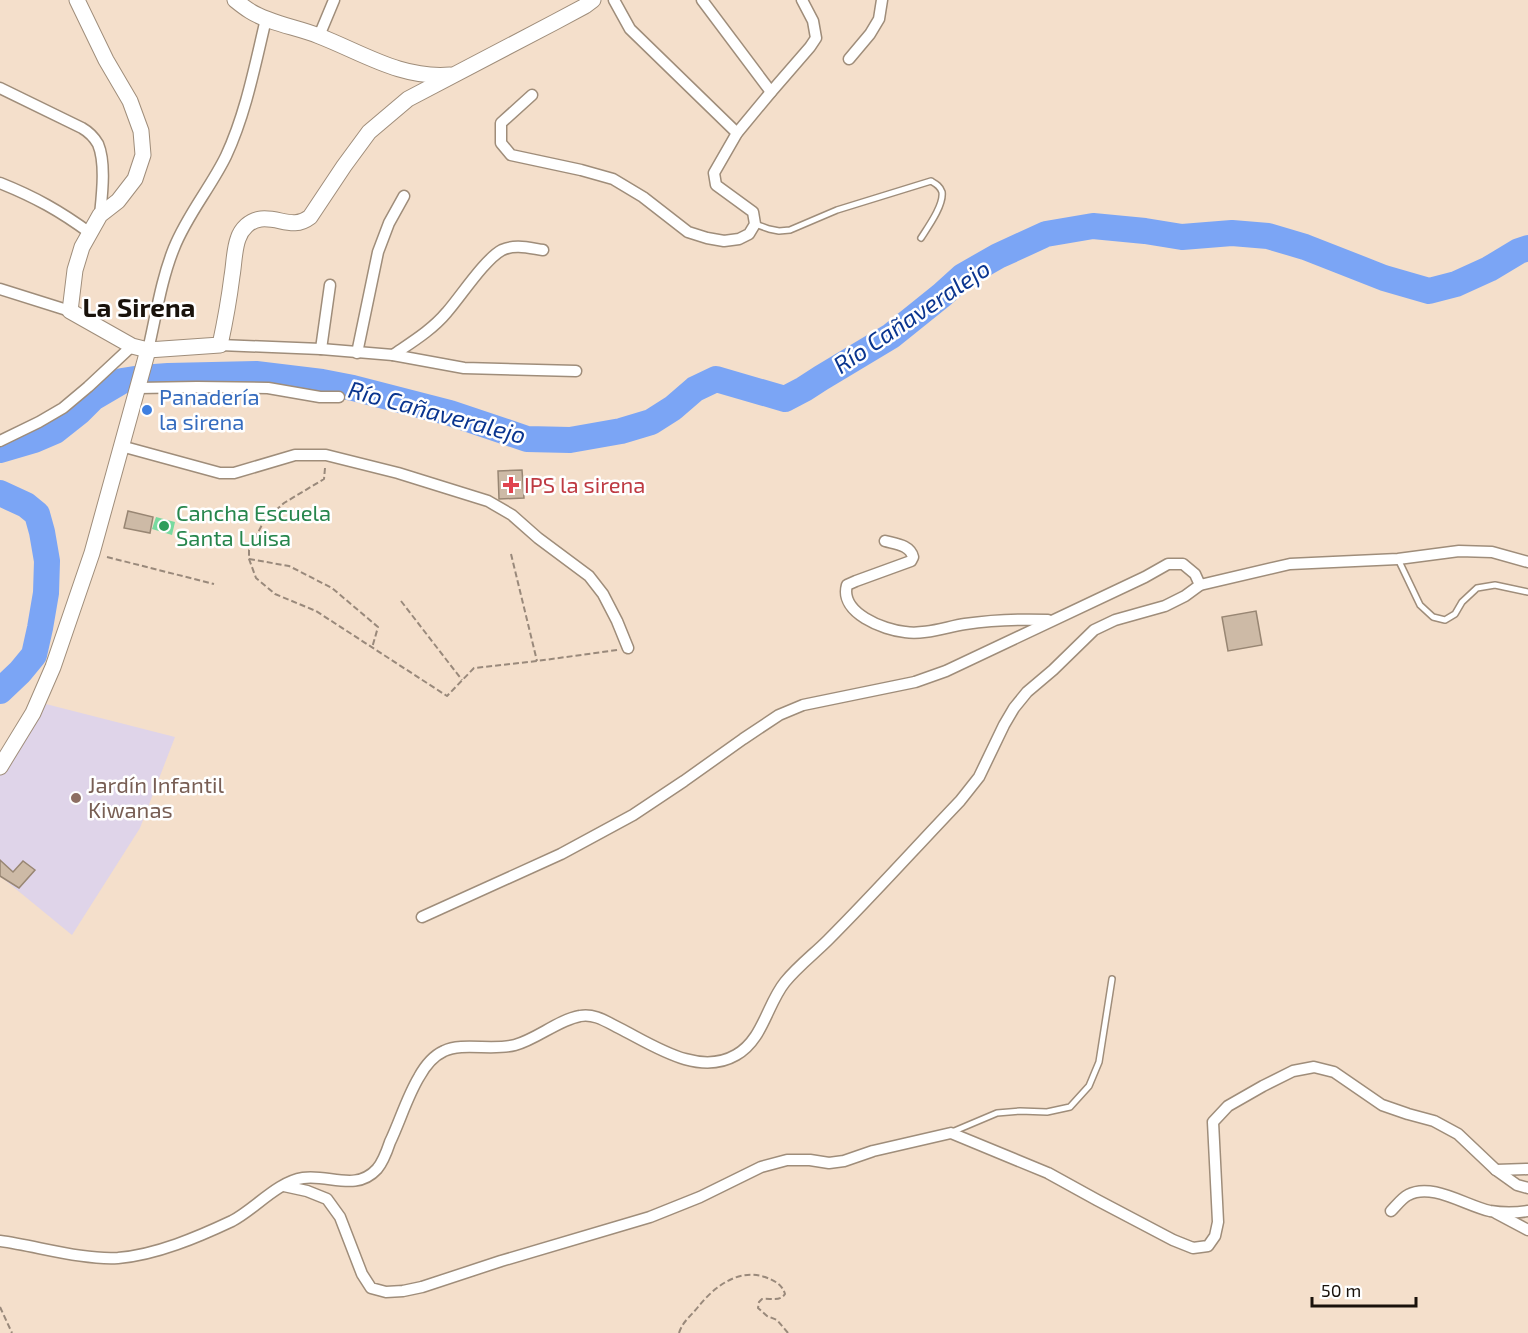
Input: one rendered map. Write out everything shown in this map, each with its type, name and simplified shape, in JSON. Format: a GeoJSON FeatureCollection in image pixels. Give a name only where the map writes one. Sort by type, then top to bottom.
{"type":"FeatureCollection","features":[{"type":"Feature","properties":{"kind":"street"},"geometry":{"type":"LineString","coordinates":[[77,0],[106,60],[130,101],[141,130],[143,155],[135,179],[118,201],[100,215]]}},
{"type":"Feature","properties":{"kind":"street"},"geometry":{"type":"LineString","coordinates":[[235,0],[250,6],[266,19],[319,36],[369,59],[405,71],[428,75],[453,74]]}},
{"type":"Feature","properties":{"kind":"street"},"geometry":{"type":"LineString","coordinates":[[319,36],[334,0]]}},
{"type":"Feature","properties":{"kind":"street"},"geometry":{"type":"LineString","coordinates":[[219,345],[228,307],[238,239],[247,224],[259,219],[294,224],[304,222],[310,218],[369,132],[408,99],[593,0]]}},
{"type":"Feature","properties":{"kind":"street"},"geometry":{"type":"LineString","coordinates":[[614,0],[630,29],[737,133]]}},
{"type":"Feature","properties":{"kind":"street"},"geometry":{"type":"LineString","coordinates":[[702,0],[771,92]]}},
{"type":"Feature","properties":{"kind":"street"},"geometry":{"type":"LineString","coordinates":[[532,95],[501,123],[501,143],[511,155],[613,179],[643,197],[688,232],[724,241],[739,239],[749,234],[755,224],[753,212],[716,185],[714,173],[737,133],[816,38],[813,21],[802,0]]}},
{"type":"Feature","properties":{"kind":"street"},"geometry":{"type":"LineString","coordinates":[[849,59],[879,19],[882,0]]}},
{"type":"Feature","properties":{"kind":"street"},"geometry":{"type":"LineString","coordinates":[[0,767],[33,713],[53,667],[92,553],[137,392],[165,274],[175,246],[226,155],[252,78],[266,19]]}},
{"type":"Feature","properties":{"kind":"street"},"geometry":{"type":"LineString","coordinates":[[0,88],[82,128],[91,134],[102,156],[100,215],[82,247],[75,270],[70,311]]}},
{"type":"Feature","properties":{"kind":"street"},"geometry":{"type":"LineString","coordinates":[[0,183],[46,203],[90,233]]}},
{"type":"Feature","properties":{"kind":"street"},"geometry":{"type":"LineString","coordinates":[[357,353],[378,252],[389,223],[404,196]]}},
{"type":"Feature","properties":{"kind":"street"},"geometry":{"type":"LineString","coordinates":[[393,354],[427,331],[445,314],[488,261],[501,251],[516,246],[543,250]]}},
{"type":"Feature","properties":{"kind":"street"},"geometry":{"type":"LineString","coordinates":[[321,349],[330,285]]}},
{"type":"Feature","properties":{"kind":"street"},"geometry":{"type":"LineString","coordinates":[[0,289],[70,311],[146,356],[219,345],[393,354],[464,368],[576,371]]}},
{"type":"Feature","properties":{"kind":"street"},"geometry":{"type":"LineString","coordinates":[[0,441],[63,408],[132,346]]}},
{"type":"Feature","properties":{"kind":"street"},"geometry":{"type":"LineString","coordinates":[[137,392],[197,387],[268,388],[320,397],[339,397]]}},
{"type":"Feature","properties":{"kind":"street"},"geometry":{"type":"LineString","coordinates":[[121,446],[220,473],[234,473],[295,455],[326,455],[398,473],[489,501],[512,514],[547,545],[589,576],[603,594],[628,648]]}},
{"type":"Feature","properties":{"kind":"street"},"geometry":{"type":"LineString","coordinates":[[885,541],[912,551],[911,561],[856,581],[848,585],[845,593],[853,607],[872,622],[907,633],[996,621],[1051,620]]}},
{"type":"Feature","properties":{"kind":"street"},"geometry":{"type":"LineString","coordinates":[[0,1241],[87,1256],[118,1258],[147,1253],[211,1231],[238,1217],[283,1186],[302,1178],[347,1182],[365,1178],[378,1168],[386,1153],[418,1078],[429,1062],[445,1050],[515,1045],[580,1016],[595,1016],[673,1055],[700,1062],[719,1061],[734,1056],[749,1046],[784,983],[960,801],[979,777],[1004,725],[1027,692],[1094,630],[1115,620],[1164,606],[1185,596],[1200,585],[1290,564],[1398,559],[1459,551],[1492,552],[1528,562]]}},
{"type":"Feature","properties":{"kind":"street"},"geometry":{"type":"LineString","coordinates":[[422,917],[561,854],[633,815],[779,715],[802,705],[915,682],[946,670],[1145,577],[1168,564],[1183,564],[1196,574],[1200,585]]}},
{"type":"Feature","properties":{"kind":"street"},"geometry":{"type":"LineString","coordinates":[[283,1186],[308,1191],[327,1199],[340,1217],[362,1274],[371,1288],[386,1292],[403,1291],[650,1217],[700,1197],[762,1167],[787,1160],[829,1163],[844,1161],[873,1151],[951,1132],[1048,1173],[1192,1248],[1208,1245],[1215,1236],[1218,1222],[1213,1122],[1228,1106],[1293,1071],[1314,1066],[1334,1072],[1382,1105],[1434,1121],[1458,1134],[1496,1170],[1517,1185],[1528,1188]]}},
{"type":"Feature","properties":{"kind":"street"},"geometry":{"type":"LineString","coordinates":[[1496,1170],[1528,1170]]}},
{"type":"Feature","properties":{"kind":"street"},"geometry":{"type":"LineString","coordinates":[[1391,1211],[1408,1195],[1426,1191],[1445,1194],[1471,1206],[1493,1212],[1528,1230]]}},
{"type":"Feature","properties":{"kind":"street"},"geometry":{"type":"LineString","coordinates":[[1493,1212],[1528,1210]]}},
{"type":"Feature","properties":{"kind":"lane"},"geometry":{"type":"LineString","coordinates":[[755,224],[780,231],[790,230],[837,210],[931,181],[942,191],[941,201],[921,238]]}},
{"type":"Feature","properties":{"kind":"lane"},"geometry":{"type":"LineString","coordinates":[[1398,559],[1420,604],[1433,617],[1445,620],[1455,614],[1462,602],[1477,588],[1495,585],[1528,592]]}},
{"type":"Feature","properties":{"kind":"lane"},"geometry":{"type":"LineString","coordinates":[[951,1132],[997,1113],[1047,1112],[1070,1107],[1089,1086],[1099,1062],[1112,979]]}},
{"type":"Feature","properties":{"kind":"path"},"geometry":{"type":"LineString","coordinates":[[324,479],[284,503],[264,521],[249,550],[249,558],[256,578],[275,594],[316,611],[447,696],[474,668],[628,648]]}},
{"type":"Feature","properties":{"kind":"path"},"geometry":{"type":"LineString","coordinates":[[92,553],[214,585]]}},
{"type":"Feature","properties":{"kind":"path"},"geometry":{"type":"LineString","coordinates":[[511,554],[537,661]]}},
{"type":"Feature","properties":{"kind":"path"},"geometry":{"type":"LineString","coordinates":[[249,558],[289,566],[332,588],[378,627],[372,648]]}},
{"type":"Feature","properties":{"kind":"path"},"geometry":{"type":"LineString","coordinates":[[401,601],[462,680]]}},
{"type":"Feature","properties":{"kind":"path"},"geometry":{"type":"LineString","coordinates":[[679,1333],[682,1324],[712,1291],[725,1282],[744,1275],[759,1275],[774,1280],[783,1287],[785,1294],[783,1298],[762,1299],[758,1308],[767,1316],[777,1320],[788,1333]]}},
{"type":"Feature","properties":{"kind":"path"},"geometry":{"type":"LineString","coordinates":[[0,1307],[12,1333]]}},
{"type":"Feature","properties":{"kind":"shaded area","name":"Jardín Infantil Kiwanas"},"geometry":{"type":"Polygon","coordinates":[[[38,702],[175,737],[140,828],[72,935],[0,876],[0,767],[38,702]]]}},
{"type":"Feature","properties":{"kind":"green space","name":"Cancha Escuela Santa Luisa"},"geometry":{"type":"Polygon","coordinates":[[[156,517],[175,522],[172,535],[152,529],[156,517]]]}},
{"type":"Feature","properties":{"kind":"building","name":"IPS la sirena"},"geometry":{"type":"Polygon","coordinates":[[[522,470],[524,498],[499,499],[498,471],[522,470]]]}},
{"type":"Feature","properties":{"kind":"building"},"geometry":{"type":"Polygon","coordinates":[[[128,511],[153,517],[150,533],[124,528],[128,511]]]}},
{"type":"Feature","properties":{"kind":"building"},"geometry":{"type":"Polygon","coordinates":[[[1256,611],[1262,645],[1228,651],[1222,617],[1256,611]]]}},
{"type":"Feature","properties":{"kind":"building"},"geometry":{"type":"Polygon","coordinates":[[[0,860],[13,872],[23,861],[35,870],[19,888],[0,876],[0,860]]]}},
{"type":"Feature","properties":{"kind":"waterway","name":"Río Cañaveralejo"},"geometry":{"type":"LineString","coordinates":[[0,450],[55,431],[93,398],[122,381],[168,376],[256,374],[322,382],[450,413],[527,439],[570,440],[621,431],[651,422],[673,408],[695,389],[716,379],[785,399],[891,336],[963,276],[998,256],[1046,234],[1093,226],[1182,237],[1232,233],[1268,236],[1305,247],[1384,278],[1429,291],[1456,284],[1528,248]]}},
{"type":"Feature","properties":{"kind":"waterway","name":"Río Cañaveralejo"},"geometry":{"type":"LineString","coordinates":[[0,493],[26,505],[37,514],[47,561],[46,593],[34,655],[0,691]]}},
{"type":"Feature","properties":{"kind":"place","name":"Panadería la sirena"},"geometry":{"type":"Point","coordinates":[147,410]}},
{"type":"Feature","properties":{"kind":"place","name":"IPS la sirena"},"geometry":{"type":"Point","coordinates":[511,485]}},
{"type":"Feature","properties":{"kind":"place","name":"Cancha Escuela Santa Luisa"},"geometry":{"type":"Point","coordinates":[164,526]}},
{"type":"Feature","properties":{"kind":"place","name":"Jardín Infantil Kiwanas"},"geometry":{"type":"Point","coordinates":[76,798]}},
{"type":"Feature","properties":{"kind":"district","name":"La Sirena"},"geometry":{"type":"Point","coordinates":[139,308]}}]}
